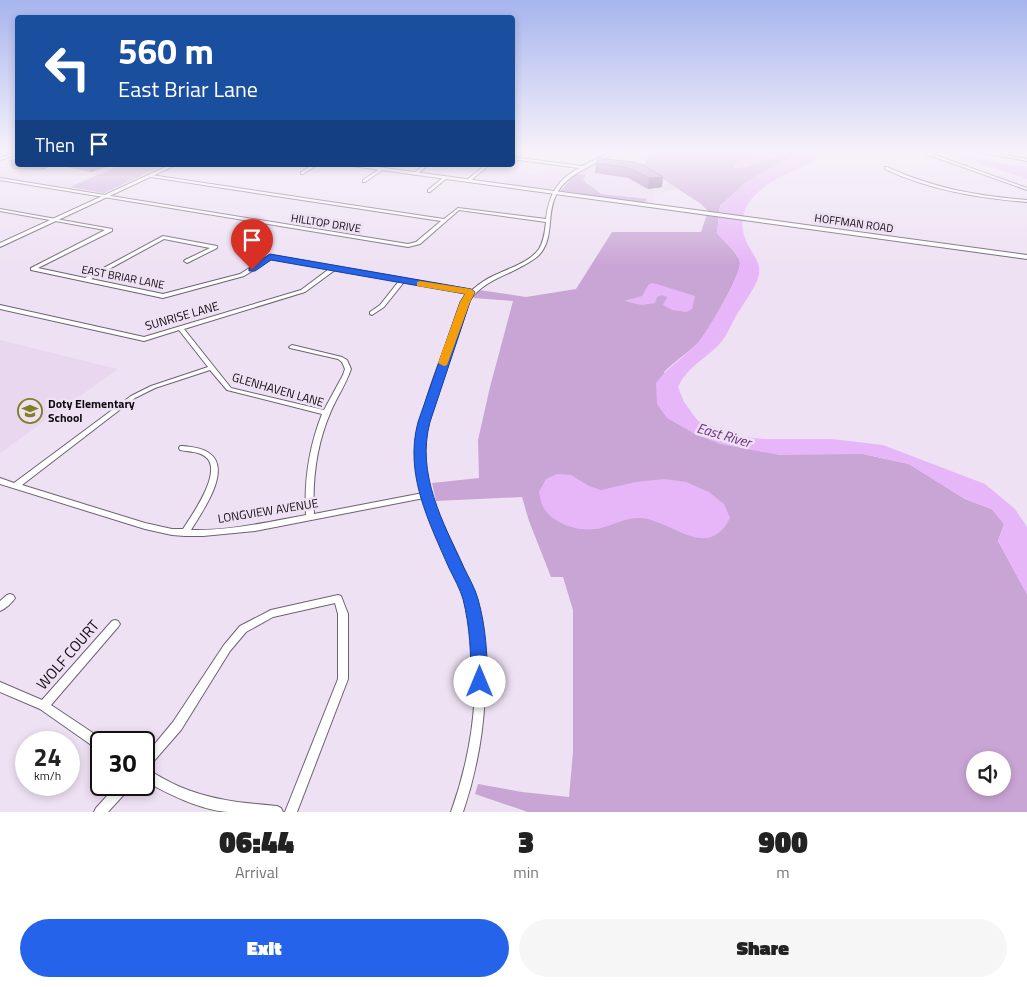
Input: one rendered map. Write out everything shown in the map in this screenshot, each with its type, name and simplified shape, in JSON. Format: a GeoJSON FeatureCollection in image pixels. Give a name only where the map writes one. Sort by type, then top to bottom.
{"type":"FeatureCollection","features":[{"type":"Feature","properties":{"kind":"street","name":"HILLTOP DRIVE"},"geometry":{"type":"LineString","coordinates":[[68,190],[412,246],[443,220]]}},
{"type":"Feature","properties":{"kind":"street"},"geometry":{"type":"LineString","coordinates":[[1,245],[120,190]]}},
{"type":"Feature","properties":{"kind":"street"},"geometry":{"type":"LineString","coordinates":[[243,190],[443,220],[458,209],[547,221]]}},
{"type":"Feature","properties":{"kind":"street","name":"HOFFMAN ROAD"},"geometry":{"type":"LineString","coordinates":[[532,190],[1027,257]]}},
{"type":"Feature","properties":{"kind":"street"},"geometry":{"type":"LineString","coordinates":[[458,812],[473,756],[480,682],[479,644],[476,618],[464,581],[426,495],[420,464],[420,437],[470,294],[485,281],[535,256],[544,241],[547,221],[557,190]]}},
{"type":"Feature","properties":{"kind":"street"},"geometry":{"type":"LineString","coordinates":[[950,190],[1027,201]]}},
{"type":"Feature","properties":{"kind":"street"},"geometry":{"type":"LineString","coordinates":[[0,210],[55,220]]}},
{"type":"Feature","properties":{"kind":"street","name":"EAST BRIAR LANE"},"geometry":{"type":"LineString","coordinates":[[55,220],[110,230],[33,269],[163,296],[242,274],[270,257],[411,282],[423,288],[470,294]]}},
{"type":"Feature","properties":{"kind":"street"},"geometry":{"type":"LineString","coordinates":[[86,280],[163,237],[215,247],[187,261]]}},
{"type":"Feature","properties":{"kind":"street","name":"SUNRISE LANE"},"geometry":{"type":"LineString","coordinates":[[0,307],[139,339],[303,291],[334,268]]}},
{"type":"Feature","properties":{"kind":"street"},"geometry":{"type":"LineString","coordinates":[[372,313],[382,306],[402,281]]}},
{"type":"Feature","properties":{"kind":"street","name":"GLENHAVEN LANE"},"geometry":{"type":"LineString","coordinates":[[180,328],[224,386],[232,391],[326,413],[312,463],[309,494],[310,517]]}},
{"type":"Feature","properties":{"kind":"street"},"geometry":{"type":"LineString","coordinates":[[292,347],[340,358],[348,365],[347,372],[326,413]]}},
{"type":"Feature","properties":{"kind":"street"},"geometry":{"type":"LineString","coordinates":[[15,486],[133,396],[153,386],[210,368]]}},
{"type":"Feature","properties":{"kind":"street"},"geometry":{"type":"LineString","coordinates":[[183,448],[209,455],[215,462],[216,472],[214,482],[185,532]]}},
{"type":"Feature","properties":{"kind":"street","name":"LONGVIEW AVENUE"},"geometry":{"type":"LineString","coordinates":[[0,481],[145,526],[185,532],[240,531],[426,495]]}},
{"type":"Feature","properties":{"kind":"street"},"geometry":{"type":"LineString","coordinates":[[0,607],[10,598]]}},
{"type":"Feature","properties":{"kind":"street"},"geometry":{"type":"LineString","coordinates":[[155,753],[178,726],[227,648],[243,629],[271,614],[338,599],[343,614],[343,679],[291,812]]}},
{"type":"Feature","properties":{"kind":"street","name":"WOLF COURT"},"geometry":{"type":"LineString","coordinates":[[44,706],[115,624]]}},
{"type":"Feature","properties":{"kind":"street"},"geometry":{"type":"LineString","coordinates":[[0,687],[44,706],[90,737]]}},
{"type":"Feature","properties":{"kind":"street"},"geometry":{"type":"LineString","coordinates":[[155,781],[176,793],[194,800],[222,807],[277,812]]}},
{"type":"Feature","properties":{"kind":"street"},"geometry":{"type":"LineString","coordinates":[[100,812],[115,796]]}},
{"type":"Feature","properties":{"kind":"shaded area"},"geometry":{"type":"Polygon","coordinates":[[[77,190],[115,190],[102,194],[77,190]]]}},
{"type":"Feature","properties":{"kind":"shaded area"},"geometry":{"type":"Polygon","coordinates":[[[86,190],[111,190],[104,193],[86,190]]]}},
{"type":"Feature","properties":{"kind":"shaded area"},"geometry":{"type":"Polygon","coordinates":[[[561,190],[673,190],[652,194],[655,196],[651,205],[559,192],[561,190]]]}},
{"type":"Feature","properties":{"kind":"shaded area"},"geometry":{"type":"Polygon","coordinates":[[[562,190],[596,190],[601,194],[647,199],[644,203],[560,192],[562,190]]]}},
{"type":"Feature","properties":{"kind":"shaded area"},"geometry":{"type":"Polygon","coordinates":[[[679,190],[737,190],[720,206],[717,233],[739,259],[739,269],[735,279],[699,342],[664,372],[693,433],[821,453],[863,454],[909,464],[965,499],[992,509],[1004,524],[998,541],[1027,594],[1027,812],[528,812],[475,794],[478,784],[522,792],[569,797],[573,752],[573,610],[563,577],[551,577],[529,521],[522,497],[436,501],[432,483],[479,478],[478,440],[513,301],[473,298],[479,290],[526,297],[576,289],[612,232],[701,232],[708,211],[679,190]]]}},
{"type":"Feature","properties":{"kind":"shaded area","name":"Doty Elementary School"},"geometry":{"type":"Polygon","coordinates":[[[0,340],[118,369],[0,453],[0,340]]]}},
{"type":"Feature","properties":{"kind":"water","name":"East River"},"geometry":{"type":"Polygon","coordinates":[[[737,190],[762,190],[749,202],[743,215],[743,230],[749,247],[758,263],[759,276],[722,341],[688,372],[678,387],[684,402],[698,421],[737,436],[763,439],[832,439],[883,445],[985,484],[1015,509],[1027,527],[1027,594],[998,541],[1004,524],[992,509],[965,499],[909,464],[863,454],[779,455],[720,444],[693,433],[667,418],[657,404],[656,383],[666,371],[700,340],[724,302],[739,269],[740,263],[737,255],[717,233],[720,207],[737,190]]]}},
{"type":"Feature","properties":{"kind":"water"},"geometry":{"type":"Polygon","coordinates":[[[653,283],[695,296],[692,309],[686,312],[672,310],[663,305],[667,297],[662,295],[657,297],[655,303],[642,305],[624,301],[642,296],[649,284],[653,283]]]}},
{"type":"Feature","properties":{"kind":"water"},"geometry":{"type":"Polygon","coordinates":[[[557,474],[571,475],[589,486],[601,490],[636,482],[664,479],[686,482],[709,492],[724,504],[730,518],[721,531],[710,537],[699,538],[650,520],[638,518],[593,529],[569,526],[554,519],[548,513],[542,505],[539,492],[546,479],[557,474]]]}},
{"type":"Feature","properties":{"kind":"slow traffic"},"geometry":{"type":"LineString","coordinates":[[420,284],[471,292],[465,302],[444,363]]}},
{"type":"Feature","properties":{"kind":"place","name":"Doty Elementary School"},"geometry":{"type":"Point","coordinates":[30,411]}},
{"type":"Feature","properties":{"kind":"route"},"geometry":{"type":"LineString","coordinates":[[252,270],[270,257],[471,292],[465,302],[424,422],[420,437],[420,464],[427,501],[464,581],[476,618],[480,682]]}}]}
